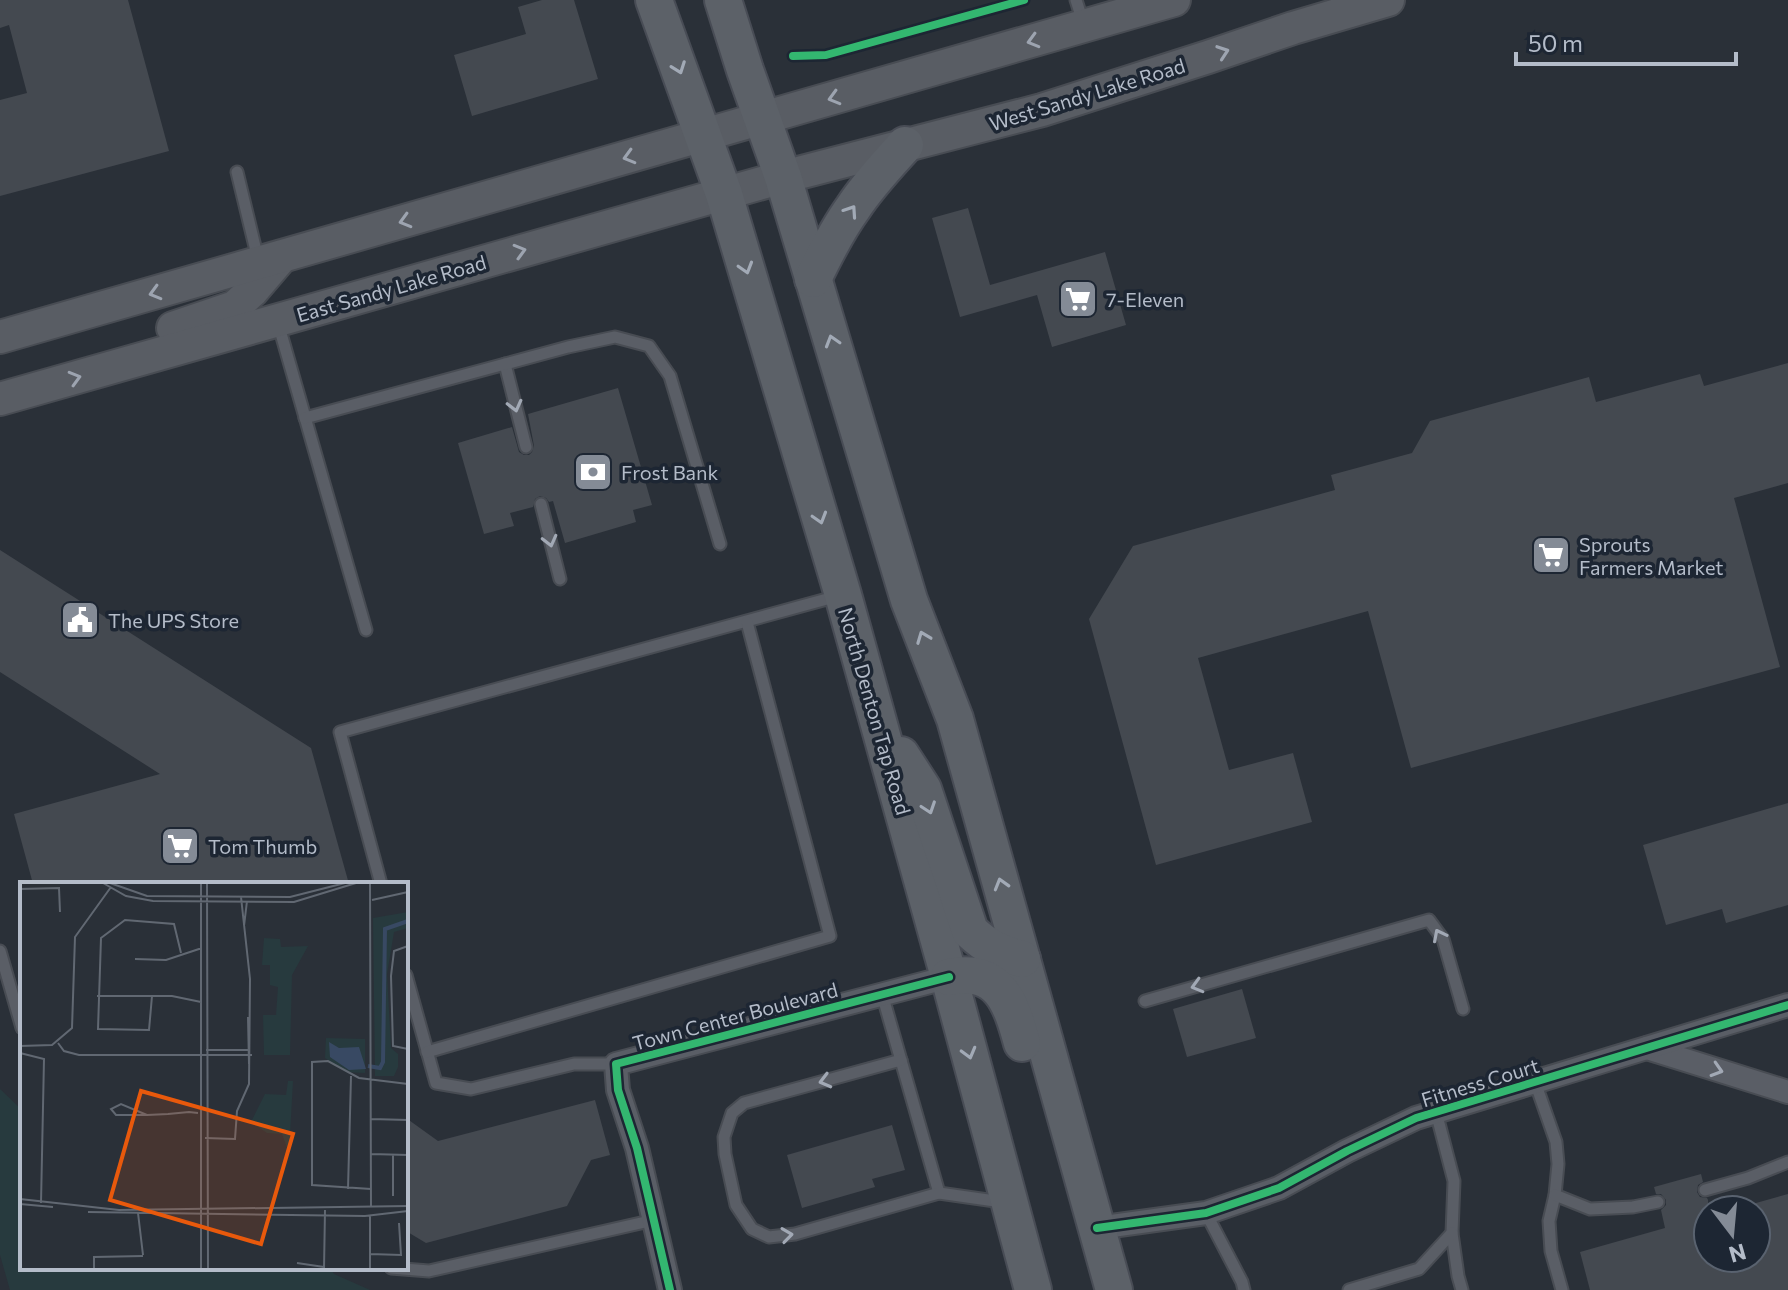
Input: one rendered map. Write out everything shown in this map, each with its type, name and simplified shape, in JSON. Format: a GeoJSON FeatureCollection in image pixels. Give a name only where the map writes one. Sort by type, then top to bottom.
{"type":"FeatureCollection","features":[{"type":"Feature","properties":{"kind":"main road","name":"North Denton Tap Road"},"geometry":{"type":"LineString","coordinates":[[654,0],[724,194],[843,595],[1033,1290]]}},
{"type":"Feature","properties":{"kind":"main road"},"geometry":{"type":"LineString","coordinates":[[723,0],[783,177],[909,600],[955,719],[1114,1290]]}},
{"type":"Feature","properties":{"kind":"main road"},"geometry":{"type":"LineString","coordinates":[[0,337],[762,119],[1080,13],[1174,0]]}},
{"type":"Feature","properties":{"kind":"main road","name":"West Sandy Lake Road"},"geometry":{"type":"LineString","coordinates":[[783,177],[1042,110],[1388,0]]}},
{"type":"Feature","properties":{"kind":"main road"},"geometry":{"type":"LineString","coordinates":[[813,279],[852,209],[905,145]]}},
{"type":"Feature","properties":{"kind":"main road","name":"East Sandy Lake Road"},"geometry":{"type":"LineString","coordinates":[[0,399],[783,177]]}},
{"type":"Feature","properties":{"kind":"main road"},"geometry":{"type":"LineString","coordinates":[[142,358],[171,329],[235,307],[252,291],[270,260]]}},
{"type":"Feature","properties":{"kind":"main road"},"geometry":{"type":"LineString","coordinates":[[877,717],[923,789],[970,931],[1002,954],[1022,959]]}},
{"type":"Feature","properties":{"kind":"main road"},"geometry":{"type":"LineString","coordinates":[[949,977],[978,977],[993,984],[1006,996],[1048,1129],[1087,1193]]}},
{"type":"Feature","properties":{"kind":"street","name":"Town Center Boulevard"},"geometry":{"type":"LineString","coordinates":[[670,1290],[637,1148],[618,1090],[616,1064],[949,977]]}},
{"type":"Feature","properties":{"kind":"street","name":"Fitness Court"},"geometry":{"type":"LineString","coordinates":[[1097,1228],[1206,1213],[1279,1188],[1416,1118],[1788,1005]]}},
{"type":"Feature","properties":{"kind":"street"},"geometry":{"type":"LineString","coordinates":[[1647,1048],[1788,1092]]}},
{"type":"Feature","properties":{"kind":"lane"},"geometry":{"type":"LineString","coordinates":[[237,172],[270,260]]}},
{"type":"Feature","properties":{"kind":"lane"},"geometry":{"type":"LineString","coordinates":[[277,320],[366,630]]}},
{"type":"Feature","properties":{"kind":"lane"},"geometry":{"type":"LineString","coordinates":[[305,418],[615,337],[649,346],[670,376],[720,544]]}},
{"type":"Feature","properties":{"kind":"lane"},"geometry":{"type":"LineString","coordinates":[[505,364],[526,447]]}},
{"type":"Feature","properties":{"kind":"lane"},"geometry":{"type":"LineString","coordinates":[[541,504],[560,579]]}},
{"type":"Feature","properties":{"kind":"lane"},"geometry":{"type":"LineString","coordinates":[[380,882],[340,732],[843,595]]}},
{"type":"Feature","properties":{"kind":"lane"},"geometry":{"type":"LineString","coordinates":[[427,1052],[830,936],[747,622]]}},
{"type":"Feature","properties":{"kind":"lane"},"geometry":{"type":"LineString","coordinates":[[1145,1001],[1429,920],[1443,939],[1463,1009]]}},
{"type":"Feature","properties":{"kind":"lane"},"geometry":{"type":"LineString","coordinates":[[0,951],[20,1021]]}},
{"type":"Feature","properties":{"kind":"lane"},"geometry":{"type":"LineString","coordinates":[[408,982],[436,1083],[471,1089],[574,1064],[616,1064]]}},
{"type":"Feature","properties":{"kind":"lane"},"geometry":{"type":"LineString","coordinates":[[882,994],[939,1193]]}},
{"type":"Feature","properties":{"kind":"lane"},"geometry":{"type":"LineString","coordinates":[[901,1060],[744,1103],[732,1113],[724,1137],[725,1154],[736,1205],[752,1229],[769,1237],[795,1234],[939,1193],[1008,1203]]}},
{"type":"Feature","properties":{"kind":"lane"},"geometry":{"type":"LineString","coordinates":[[1535,1082],[1556,1142],[1558,1164],[1549,1221],[1551,1251],[1562,1290]]}},
{"type":"Feature","properties":{"kind":"lane"},"geometry":{"type":"LineString","coordinates":[[1436,1112],[1454,1181],[1452,1233],[1462,1290]]}},
{"type":"Feature","properties":{"kind":"lane"},"geometry":{"type":"LineString","coordinates":[[1705,1190],[1788,1162]]}},
{"type":"Feature","properties":{"kind":"lane"},"geometry":{"type":"LineString","coordinates":[[1555,1195],[1590,1209],[1633,1207],[1658,1202]]}},
{"type":"Feature","properties":{"kind":"lane"},"geometry":{"type":"LineString","coordinates":[[1206,1213],[1244,1290]]}},
{"type":"Feature","properties":{"kind":"lane"},"geometry":{"type":"LineString","coordinates":[[408,1269],[429,1271],[654,1220]]}},
{"type":"Feature","properties":{"kind":"lane"},"geometry":{"type":"LineString","coordinates":[[1349,1290],[1419,1269],[1452,1233]]}},
{"type":"Feature","properties":{"kind":"green space"},"geometry":{"type":"Polygon","coordinates":[[[0,1089],[20,1108],[20,1270],[331,1270],[370,1290],[10,1290],[0,1255],[0,1089]]]}},
{"type":"Feature","properties":{"kind":"building"},"geometry":{"type":"Polygon","coordinates":[[[0,0],[128,0],[169,151],[0,196],[0,100],[27,93],[9,25],[0,28],[0,0]]]}},
{"type":"Feature","properties":{"kind":"building"},"geometry":{"type":"Polygon","coordinates":[[[542,0],[574,0],[598,79],[472,116],[454,55],[526,34],[518,7],[542,0]]]}},
{"type":"Feature","properties":{"kind":"building"},"geometry":{"type":"Polygon","coordinates":[[[968,208],[990,285],[1105,252],[1126,325],[1052,347],[1037,295],[960,317],[932,218],[968,208]]]}},
{"type":"Feature","properties":{"kind":"building","name":"Sprouts Farmers Market"},"geometry":{"type":"Polygon","coordinates":[[[1788,363],[1788,483],[1734,498],[1780,667],[1411,768],[1368,611],[1198,658],[1229,770],[1293,753],[1312,822],[1156,865],[1089,619],[1133,546],[1335,490],[1331,475],[1412,453],[1430,421],[1589,377],[1596,402],[1700,374],[1704,386],[1788,363]]]}},
{"type":"Feature","properties":{"kind":"building","name":"Frost Bank"},"geometry":{"type":"Polygon","coordinates":[[[618,388],[652,505],[633,510],[636,522],[565,543],[553,501],[540,496],[535,499],[533,507],[510,513],[514,526],[484,534],[458,443],[512,427],[519,452],[529,455],[534,446],[528,414],[618,388]]]}},
{"type":"Feature","properties":{"kind":"building"},"geometry":{"type":"Polygon","coordinates":[[[0,550],[311,748],[348,882],[32,882],[14,814],[160,774],[0,672],[0,550]]]}},
{"type":"Feature","properties":{"kind":"building"},"geometry":{"type":"Polygon","coordinates":[[[1788,803],[1788,905],[1726,923],[1722,909],[1666,925],[1643,845],[1788,803]]]}},
{"type":"Feature","properties":{"kind":"building"},"geometry":{"type":"Polygon","coordinates":[[[1242,989],[1256,1038],[1187,1057],[1173,1009],[1242,989]]]}},
{"type":"Feature","properties":{"kind":"building"},"geometry":{"type":"Polygon","coordinates":[[[595,1100],[610,1155],[591,1160],[567,1206],[426,1243],[408,1232],[408,1119],[438,1141],[595,1100]]]}},
{"type":"Feature","properties":{"kind":"building"},"geometry":{"type":"Polygon","coordinates":[[[892,1125],[905,1170],[872,1179],[875,1187],[802,1208],[787,1155],[892,1125]]]}},
{"type":"Feature","properties":{"kind":"building"},"geometry":{"type":"Polygon","coordinates":[[[1701,1174],[1703,1182],[1698,1185],[1698,1194],[1692,1194],[1692,1274],[1772,1274],[1772,1198],[1788,1194],[1788,1290],[1590,1290],[1580,1252],[1665,1228],[1661,1210],[1666,1200],[1661,1194],[1656,1194],[1654,1187],[1701,1174]]]}},
{"type":"Feature","properties":{"kind":"cycle path"},"geometry":{"type":"LineString","coordinates":[[793,56],[826,55],[1024,0]]}},
{"type":"Feature","properties":{"kind":"cycle path"},"geometry":{"type":"LineString","coordinates":[[670,1290],[637,1148],[618,1090],[616,1064],[949,977]]}},
{"type":"Feature","properties":{"kind":"cycle path"},"geometry":{"type":"LineString","coordinates":[[1097,1228],[1206,1213],[1279,1188],[1416,1118],[1788,1005]]}},
{"type":"Feature","properties":{"kind":"place","name":"7-Eleven"},"geometry":{"type":"Point","coordinates":[1078,299]}},
{"type":"Feature","properties":{"kind":"place","name":"Frost Bank"},"geometry":{"type":"Point","coordinates":[593,472]}},
{"type":"Feature","properties":{"kind":"place","name":"Sprouts Farmers Market"},"geometry":{"type":"Point","coordinates":[1551,555]}},
{"type":"Feature","properties":{"kind":"place","name":"The UPS Store"},"geometry":{"type":"Point","coordinates":[80,620]}},
{"type":"Feature","properties":{"kind":"place","name":"Tom Thumb"},"geometry":{"type":"Point","coordinates":[180,846]}}]}
